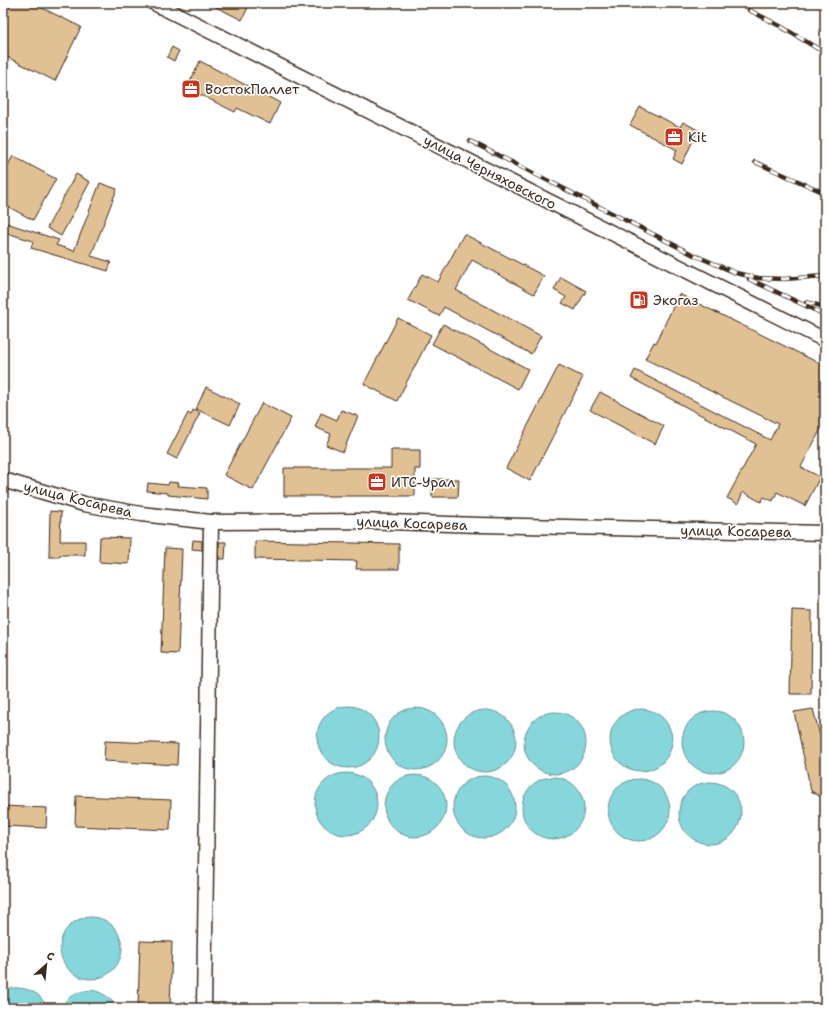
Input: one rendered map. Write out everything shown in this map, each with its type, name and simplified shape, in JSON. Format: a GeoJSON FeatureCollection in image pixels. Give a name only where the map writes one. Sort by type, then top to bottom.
{"type":"FeatureCollection","features":[{"type":"Feature","properties":{"kind":"street","name":"улица Черняховского"},"geometry":{"type":"LineString","coordinates":[[154,3],[825,340]]}},
{"type":"Feature","properties":{"kind":"street","name":"улица Косарева"},"geometry":{"type":"LineString","coordinates":[[3,480],[84,504],[140,514],[211,522],[360,521],[825,533]]}},
{"type":"Feature","properties":{"kind":"street"},"geometry":{"type":"LineString","coordinates":[[204,1008],[211,522]]}},
{"type":"Feature","properties":{"kind":"water"},"geometry":{"type":"Polygon","coordinates":[[[348,706],[365,711],[370,715],[374,720],[379,737],[374,754],[370,759],[365,763],[348,768],[331,763],[326,759],[322,754],[317,737],[322,720],[326,715],[331,711],[348,706]]]}},
{"type":"Feature","properties":{"kind":"water"},"geometry":{"type":"Polygon","coordinates":[[[416,708],[433,713],[438,717],[442,722],[447,739],[442,756],[438,761],[433,765],[416,770],[399,765],[394,761],[390,756],[385,739],[390,722],[394,717],[399,713],[416,708]]]}},
{"type":"Feature","properties":{"kind":"water"},"geometry":{"type":"Polygon","coordinates":[[[641,709],[658,714],[663,718],[667,723],[672,740],[667,757],[663,762],[658,766],[641,771],[624,766],[619,762],[615,757],[610,740],[615,723],[619,718],[624,714],[641,709]]]}},
{"type":"Feature","properties":{"kind":"water"},"geometry":{"type":"Polygon","coordinates":[[[485,710],[502,715],[507,719],[511,724],[516,741],[511,758],[507,763],[502,767],[485,772],[468,767],[463,763],[459,758],[454,741],[459,724],[463,719],[468,715],[485,710]]]}},
{"type":"Feature","properties":{"kind":"water"},"geometry":{"type":"Polygon","coordinates":[[[713,711],[730,716],[735,720],[739,725],[744,742],[739,759],[735,764],[730,768],[713,773],[696,768],[691,764],[687,759],[682,742],[687,725],[691,720],[696,716],[713,711]]]}},
{"type":"Feature","properties":{"kind":"water"},"geometry":{"type":"Polygon","coordinates":[[[555,712],[572,717],[577,721],[581,726],[586,743],[581,760],[577,765],[572,769],[555,774],[538,769],[533,765],[529,760],[524,743],[529,726],[533,721],[538,717],[555,712]]]}},
{"type":"Feature","properties":{"kind":"water"},"geometry":{"type":"Polygon","coordinates":[[[346,773],[363,778],[368,782],[372,787],[377,804],[372,821],[368,826],[363,830],[346,835],[329,830],[324,826],[320,821],[315,804],[320,787],[324,782],[329,778],[346,773]]]}},
{"type":"Feature","properties":{"kind":"water"},"geometry":{"type":"Polygon","coordinates":[[[415,775],[432,780],[437,784],[441,789],[446,806],[441,823],[437,828],[432,832],[415,837],[398,832],[393,828],[389,823],[384,806],[389,789],[393,784],[398,780],[415,775]]]}},
{"type":"Feature","properties":{"kind":"water"},"geometry":{"type":"Polygon","coordinates":[[[484,776],[501,781],[506,785],[510,790],[515,807],[510,824],[506,829],[501,833],[484,838],[467,833],[462,829],[458,824],[453,807],[458,790],[462,785],[467,781],[484,776]]]}},
{"type":"Feature","properties":{"kind":"water"},"geometry":{"type":"Polygon","coordinates":[[[553,777],[570,782],[575,786],[579,791],[584,808],[579,825],[575,830],[570,834],[553,839],[536,834],[531,830],[527,825],[522,808],[527,791],[531,786],[536,782],[553,777]]]}},
{"type":"Feature","properties":{"kind":"water"},"geometry":{"type":"Polygon","coordinates":[[[639,779],[656,784],[661,788],[665,793],[670,810],[665,827],[661,832],[656,836],[639,841],[622,836],[617,832],[613,827],[608,810],[613,793],[617,788],[622,784],[639,779]]]}},
{"type":"Feature","properties":{"kind":"water"},"geometry":{"type":"Polygon","coordinates":[[[710,782],[727,787],[732,791],[736,796],[741,813],[736,830],[732,835],[727,839],[710,844],[693,839],[688,835],[684,830],[679,813],[684,796],[688,791],[693,787],[710,782]]]}},
{"type":"Feature","properties":{"kind":"water"},"geometry":{"type":"Polygon","coordinates":[[[91,917],[108,922],[113,926],[117,931],[122,948],[117,965],[113,970],[108,974],[91,979],[74,974],[69,970],[65,965],[60,948],[65,931],[69,926],[74,922],[91,917]]]}},
{"type":"Feature","properties":{"kind":"water"},"geometry":{"type":"Polygon","coordinates":[[[11,988],[22,988],[37,994],[41,998],[46,1008],[3,1008],[3,991],[11,988]]]}},
{"type":"Feature","properties":{"kind":"water"},"geometry":{"type":"Polygon","coordinates":[[[92,990],[107,996],[117,1008],[61,1008],[74,994],[92,990]]]}},
{"type":"Feature","properties":{"kind":"building"},"geometry":{"type":"Polygon","coordinates":[[[8,3],[32,3],[81,27],[55,81],[3,55],[3,13],[8,3]]]}},
{"type":"Feature","properties":{"kind":"building"},"geometry":{"type":"Polygon","coordinates":[[[208,3],[250,3],[242,20],[208,3]]]}},
{"type":"Feature","properties":{"kind":"building"},"geometry":{"type":"Polygon","coordinates":[[[172,47],[179,51],[174,61],[167,57],[172,47]]]}},
{"type":"Feature","properties":{"kind":"building"},"geometry":{"type":"Polygon","coordinates":[[[200,61],[280,103],[270,124],[237,108],[235,112],[187,88],[200,61]]]}},
{"type":"Feature","properties":{"kind":"building"},"geometry":{"type":"Polygon","coordinates":[[[640,107],[680,127],[683,122],[698,130],[682,164],[673,159],[677,150],[630,125],[640,107]]]}},
{"type":"Feature","properties":{"kind":"building"},"geometry":{"type":"Polygon","coordinates":[[[13,156],[56,179],[33,220],[3,204],[3,174],[13,156]]]}},
{"type":"Feature","properties":{"kind":"building"},"geometry":{"type":"Polygon","coordinates":[[[76,174],[90,182],[61,236],[47,228],[76,174]]]}},
{"type":"Feature","properties":{"kind":"building"},"geometry":{"type":"Polygon","coordinates":[[[100,183],[117,189],[91,256],[111,262],[108,271],[31,248],[33,241],[3,232],[3,222],[59,240],[56,245],[74,251],[100,183]]]}},
{"type":"Feature","properties":{"kind":"building"},"geometry":{"type":"Polygon","coordinates":[[[464,234],[544,276],[534,294],[472,260],[456,290],[541,336],[531,354],[444,307],[439,316],[408,300],[422,274],[438,282],[464,234]]]}},
{"type":"Feature","properties":{"kind":"building"},"geometry":{"type":"Polygon","coordinates":[[[561,277],[586,291],[575,310],[562,303],[566,297],[554,290],[561,277]]]}},
{"type":"Feature","properties":{"kind":"building"},"geometry":{"type":"Polygon","coordinates":[[[679,294],[825,366],[825,421],[801,467],[820,477],[805,506],[777,492],[773,501],[764,497],[761,502],[743,492],[738,504],[727,498],[756,444],[631,378],[635,370],[770,440],[778,424],[645,359],[654,342],[656,343],[679,294]]]}},
{"type":"Feature","properties":{"kind":"building"},"geometry":{"type":"Polygon","coordinates":[[[398,318],[431,335],[397,401],[364,384],[398,318]]]}},
{"type":"Feature","properties":{"kind":"building"},"geometry":{"type":"Polygon","coordinates":[[[443,324],[528,369],[518,389],[432,344],[443,324]]]}},
{"type":"Feature","properties":{"kind":"building"},"geometry":{"type":"Polygon","coordinates":[[[559,365],[583,377],[530,481],[506,468],[559,365]]]}},
{"type":"Feature","properties":{"kind":"building"},"geometry":{"type":"Polygon","coordinates":[[[206,387],[240,404],[230,425],[196,409],[206,387]]]}},
{"type":"Feature","properties":{"kind":"building"},"geometry":{"type":"Polygon","coordinates":[[[600,392],[664,426],[655,444],[590,410],[600,392]]]}},
{"type":"Feature","properties":{"kind":"building"},"geometry":{"type":"Polygon","coordinates":[[[262,403],[291,418],[253,490],[224,475],[262,403]]]}},
{"type":"Feature","properties":{"kind":"building"},"geometry":{"type":"Polygon","coordinates":[[[193,410],[200,413],[177,459],[167,454],[188,413],[191,415],[193,410]]]}},
{"type":"Feature","properties":{"kind":"building"},"geometry":{"type":"Polygon","coordinates":[[[341,410],[358,416],[343,452],[326,445],[331,434],[315,427],[321,413],[337,420],[341,410]]]}},
{"type":"Feature","properties":{"kind":"building"},"geometry":{"type":"Polygon","coordinates":[[[391,450],[420,450],[420,469],[415,469],[415,496],[284,496],[284,468],[391,468],[391,450]]]}},
{"type":"Feature","properties":{"kind":"building"},"geometry":{"type":"Polygon","coordinates":[[[432,479],[459,479],[458,497],[432,497],[432,479]]]}},
{"type":"Feature","properties":{"kind":"building"},"geometry":{"type":"Polygon","coordinates":[[[169,482],[179,483],[178,486],[207,488],[207,499],[147,491],[148,483],[168,485],[169,482]]]}},
{"type":"Feature","properties":{"kind":"building"},"geometry":{"type":"Polygon","coordinates":[[[50,511],[61,512],[60,541],[85,541],[85,555],[59,555],[59,557],[49,557],[50,511]]]}},
{"type":"Feature","properties":{"kind":"building"},"geometry":{"type":"Polygon","coordinates":[[[100,537],[130,538],[129,564],[99,562],[100,537]]]}},
{"type":"Feature","properties":{"kind":"building"},"geometry":{"type":"Polygon","coordinates":[[[193,540],[202,541],[202,550],[192,549],[193,540]]]}},
{"type":"Feature","properties":{"kind":"building"},"geometry":{"type":"Polygon","coordinates":[[[255,541],[399,544],[399,569],[356,569],[357,561],[255,559],[255,541]]]}},
{"type":"Feature","properties":{"kind":"building"},"geometry":{"type":"Polygon","coordinates":[[[219,542],[226,542],[225,559],[219,559],[219,542]]]}},
{"type":"Feature","properties":{"kind":"building"},"geometry":{"type":"Polygon","coordinates":[[[165,548],[182,549],[178,654],[161,653],[165,548]]]}},
{"type":"Feature","properties":{"kind":"building"},"geometry":{"type":"Polygon","coordinates":[[[792,610],[812,611],[811,694],[790,694],[792,610]]]}},
{"type":"Feature","properties":{"kind":"building"},"geometry":{"type":"Polygon","coordinates":[[[813,709],[825,751],[825,799],[811,791],[794,712],[813,709]]]}},
{"type":"Feature","properties":{"kind":"building"},"geometry":{"type":"Polygon","coordinates":[[[105,741],[178,744],[177,765],[104,761],[105,741]]]}},
{"type":"Feature","properties":{"kind":"building"},"geometry":{"type":"Polygon","coordinates":[[[76,796],[171,800],[170,830],[75,826],[76,796]]]}},
{"type":"Feature","properties":{"kind":"building"},"geometry":{"type":"Polygon","coordinates":[[[3,806],[47,808],[46,828],[3,826],[3,806]]]}},
{"type":"Feature","properties":{"kind":"building"},"geometry":{"type":"Polygon","coordinates":[[[140,941],[172,942],[170,1008],[138,1008],[140,941]]]}},
{"type":"Feature","properties":{"kind":"railway"},"geometry":{"type":"LineString","coordinates":[[749,10],[780,26],[825,53]]}},
{"type":"Feature","properties":{"kind":"railway"},"geometry":{"type":"LineString","coordinates":[[470,141],[694,255],[736,273],[758,278],[784,279],[825,276]]}},
{"type":"Feature","properties":{"kind":"railway"},"geometry":{"type":"LineString","coordinates":[[755,162],[825,193]]}},
{"type":"Feature","properties":{"kind":"railway"},"geometry":{"type":"LineString","coordinates":[[749,279],[825,315]]}},
{"type":"Feature","properties":{"kind":"railway"},"geometry":{"type":"LineString","coordinates":[[806,302],[825,307]]}},
{"type":"Feature","properties":{"kind":"place","name":"ВостокПаллет"},"geometry":{"type":"Point","coordinates":[191,89]}},
{"type":"Feature","properties":{"kind":"place","name":"Kit"},"geometry":{"type":"Point","coordinates":[674,137]}},
{"type":"Feature","properties":{"kind":"place","name":"Экогаз"},"geometry":{"type":"Point","coordinates":[639,300]}},
{"type":"Feature","properties":{"kind":"place","name":"ИТС-Урал"},"geometry":{"type":"Point","coordinates":[377,482]}}]}
